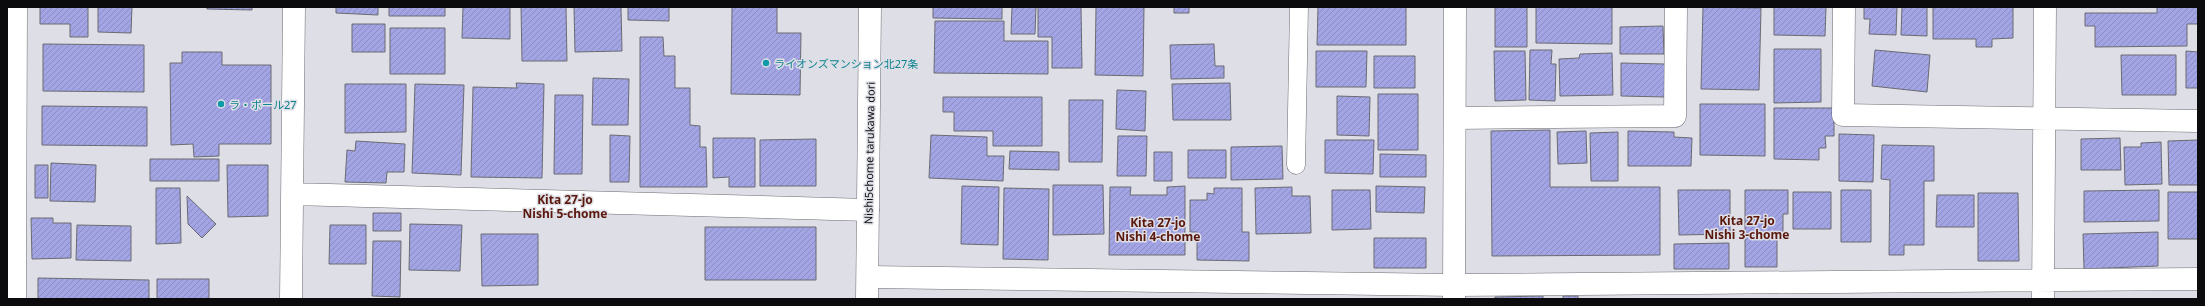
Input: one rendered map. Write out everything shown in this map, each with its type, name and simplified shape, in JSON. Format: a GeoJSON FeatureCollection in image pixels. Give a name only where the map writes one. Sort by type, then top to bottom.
{"type":"FeatureCollection","features":[{"type":"Feature","properties":{"kind":"street"},"geometry":{"type":"LineString","coordinates":[[15,299],[16,7]]}},
{"type":"Feature","properties":{"kind":"street"},"geometry":{"type":"LineString","coordinates":[[291,299],[294,7]]}},
{"type":"Feature","properties":{"kind":"street","name":"Nishi5chome tarukawa dori"},"geometry":{"type":"LineString","coordinates":[[867,299],[870,7]]}},
{"type":"Feature","properties":{"kind":"street"},"geometry":{"type":"LineString","coordinates":[[1454,292],[1455,7]]}},
{"type":"Feature","properties":{"kind":"street"},"geometry":{"type":"LineString","coordinates":[[1455,118],[1675,116],[1676,7]]}},
{"type":"Feature","properties":{"kind":"street"},"geometry":{"type":"LineString","coordinates":[[1844,7],[1843,115],[2198,122]]}},
{"type":"Feature","properties":{"kind":"street"},"geometry":{"type":"LineString","coordinates":[[2043,290],[2045,7]]}},
{"type":"Feature","properties":{"kind":"street"},"geometry":{"type":"LineString","coordinates":[[292,194],[868,210]]}},
{"type":"Feature","properties":{"kind":"street"},"geometry":{"type":"LineString","coordinates":[[868,277],[1454,292],[2043,290],[2198,279]]}},
{"type":"Feature","properties":{"kind":"lane"},"geometry":{"type":"LineString","coordinates":[[1296,165],[1299,7]]}},
{"type":"Feature","properties":{"kind":"building"},"geometry":{"type":"Polygon","coordinates":[[[40,7],[88,7],[88,37],[70,37],[70,24],[40,24],[40,7]]]}},
{"type":"Feature","properties":{"kind":"building"},"geometry":{"type":"Polygon","coordinates":[[[98,7],[132,7],[131,33],[98,32],[98,7]]]}},
{"type":"Feature","properties":{"kind":"building"},"geometry":{"type":"Polygon","coordinates":[[[207,7],[252,7],[252,10],[207,9],[207,7]]]}},
{"type":"Feature","properties":{"kind":"building"},"geometry":{"type":"Polygon","coordinates":[[[336,7],[378,7],[378,15],[336,13],[336,7]]]}},
{"type":"Feature","properties":{"kind":"building"},"geometry":{"type":"Polygon","coordinates":[[[389,7],[445,7],[445,16],[389,16],[389,7]]]}},
{"type":"Feature","properties":{"kind":"building"},"geometry":{"type":"Polygon","coordinates":[[[463,7],[510,7],[510,39],[462,38],[463,7]]]}},
{"type":"Feature","properties":{"kind":"building"},"geometry":{"type":"Polygon","coordinates":[[[521,7],[566,7],[567,61],[522,61],[521,7]]]}},
{"type":"Feature","properties":{"kind":"building"},"geometry":{"type":"Polygon","coordinates":[[[574,7],[621,7],[622,51],[575,52],[574,7]]]}},
{"type":"Feature","properties":{"kind":"building"},"geometry":{"type":"Polygon","coordinates":[[[628,7],[669,7],[669,21],[628,20],[628,7]]]}},
{"type":"Feature","properties":{"kind":"building","name":"ライオンズマンション北27条"},"geometry":{"type":"Polygon","coordinates":[[[732,7],[777,7],[777,33],[801,33],[800,95],[731,94],[732,7]]]}},
{"type":"Feature","properties":{"kind":"building"},"geometry":{"type":"Polygon","coordinates":[[[933,7],[1002,7],[1002,19],[933,18],[933,7]]]}},
{"type":"Feature","properties":{"kind":"building"},"geometry":{"type":"Polygon","coordinates":[[[1012,7],[1036,7],[1035,34],[1011,34],[1012,7]]]}},
{"type":"Feature","properties":{"kind":"building"},"geometry":{"type":"Polygon","coordinates":[[[1038,7],[1081,7],[1082,68],[1052,68],[1052,37],[1038,37],[1038,7]]]}},
{"type":"Feature","properties":{"kind":"building"},"geometry":{"type":"Polygon","coordinates":[[[1096,7],[1144,7],[1143,76],[1095,75],[1096,7]]]}},
{"type":"Feature","properties":{"kind":"building"},"geometry":{"type":"Polygon","coordinates":[[[1174,7],[1189,7],[1189,13],[1174,13],[1174,7]]]}},
{"type":"Feature","properties":{"kind":"building"},"geometry":{"type":"Polygon","coordinates":[[[1318,7],[1406,7],[1406,45],[1317,45],[1318,7]]]}},
{"type":"Feature","properties":{"kind":"building"},"geometry":{"type":"Polygon","coordinates":[[[1495,7],[1527,7],[1527,47],[1495,47],[1495,7]]]}},
{"type":"Feature","properties":{"kind":"building"},"geometry":{"type":"Polygon","coordinates":[[[1536,7],[1612,7],[1612,44],[1536,43],[1536,7]]]}},
{"type":"Feature","properties":{"kind":"building"},"geometry":{"type":"Polygon","coordinates":[[[1703,7],[1761,8],[1759,90],[1701,89],[1703,7]]]}},
{"type":"Feature","properties":{"kind":"building"},"geometry":{"type":"Polygon","coordinates":[[[1774,7],[1826,7],[1825,36],[1774,35],[1774,7]]]}},
{"type":"Feature","properties":{"kind":"building"},"geometry":{"type":"Polygon","coordinates":[[[1864,7],[1897,7],[1896,35],[1869,34],[1870,19],[1864,19],[1864,7]]]}},
{"type":"Feature","properties":{"kind":"building"},"geometry":{"type":"Polygon","coordinates":[[[1902,7],[1927,7],[1927,36],[1901,35],[1902,7]]]}},
{"type":"Feature","properties":{"kind":"building"},"geometry":{"type":"Polygon","coordinates":[[[1933,7],[2013,7],[2013,38],[1992,39],[1992,47],[1976,47],[1976,39],[1933,39],[1933,7]]]}},
{"type":"Feature","properties":{"kind":"building"},"geometry":{"type":"Polygon","coordinates":[[[2157,7],[2198,7],[2198,24],[2187,24],[2187,46],[2095,47],[2095,26],[2085,26],[2085,13],[2157,13],[2157,7]]]}},
{"type":"Feature","properties":{"kind":"building"},"geometry":{"type":"Polygon","coordinates":[[[935,21],[1004,21],[1004,41],[1048,41],[1048,74],[934,73],[935,21]]]}},
{"type":"Feature","properties":{"kind":"building"},"geometry":{"type":"Polygon","coordinates":[[[352,24],[385,24],[385,52],[352,52],[352,24]]]}},
{"type":"Feature","properties":{"kind":"building"},"geometry":{"type":"Polygon","coordinates":[[[1663,26],[1664,54],[1620,54],[1620,27],[1663,26]]]}},
{"type":"Feature","properties":{"kind":"building"},"geometry":{"type":"Polygon","coordinates":[[[390,28],[445,28],[445,74],[390,74],[390,28]]]}},
{"type":"Feature","properties":{"kind":"building"},"geometry":{"type":"Polygon","coordinates":[[[640,37],[663,37],[664,56],[675,56],[675,88],[690,88],[690,125],[700,126],[700,147],[706,147],[707,187],[640,187],[640,37]]]}},
{"type":"Feature","properties":{"kind":"building"},"geometry":{"type":"Polygon","coordinates":[[[43,44],[144,45],[144,92],[43,91],[43,44]]]}},
{"type":"Feature","properties":{"kind":"building"},"geometry":{"type":"Polygon","coordinates":[[[1214,44],[1215,66],[1224,66],[1224,78],[1171,79],[1170,45],[1214,44]]]}},
{"type":"Feature","properties":{"kind":"building"},"geometry":{"type":"Polygon","coordinates":[[[1774,49],[1821,49],[1821,102],[1774,103],[1774,49]]]}},
{"type":"Feature","properties":{"kind":"building"},"geometry":{"type":"Polygon","coordinates":[[[1530,50],[1552,50],[1551,64],[1556,64],[1555,101],[1529,100],[1530,50]]]}},
{"type":"Feature","properties":{"kind":"building"},"geometry":{"type":"Polygon","coordinates":[[[1875,50],[1930,55],[1927,92],[1872,86],[1875,50]]]}},
{"type":"Feature","properties":{"kind":"building"},"geometry":{"type":"Polygon","coordinates":[[[1316,51],[1367,51],[1366,87],[1316,87],[1316,51]]]}},
{"type":"Feature","properties":{"kind":"building"},"geometry":{"type":"Polygon","coordinates":[[[1494,51],[1525,51],[1526,100],[1495,101],[1494,51]]]}},
{"type":"Feature","properties":{"kind":"building"},"geometry":{"type":"Polygon","coordinates":[[[2186,51],[2198,52],[2198,88],[2186,88],[2186,51]]]}},
{"type":"Feature","properties":{"kind":"building","name":"ラ・ポール27"},"geometry":{"type":"Polygon","coordinates":[[[182,52],[222,52],[222,65],[271,65],[271,144],[219,144],[219,156],[194,157],[193,144],[171,145],[170,63],[182,63],[182,52]]]}},
{"type":"Feature","properties":{"kind":"building"},"geometry":{"type":"Polygon","coordinates":[[[1612,53],[1613,95],[1560,96],[1559,59],[1579,58],[1580,54],[1612,53]]]}},
{"type":"Feature","properties":{"kind":"building"},"geometry":{"type":"Polygon","coordinates":[[[2121,55],[2176,55],[2176,95],[2122,95],[2121,55]]]}},
{"type":"Feature","properties":{"kind":"building"},"geometry":{"type":"Polygon","coordinates":[[[1374,56],[1415,56],[1415,88],[1374,88],[1374,56]]]}},
{"type":"Feature","properties":{"kind":"building"},"geometry":{"type":"Polygon","coordinates":[[[1621,63],[1665,64],[1665,97],[1621,96],[1621,63]]]}},
{"type":"Feature","properties":{"kind":"building"},"geometry":{"type":"Polygon","coordinates":[[[593,78],[629,79],[628,125],[592,125],[593,78]]]}},
{"type":"Feature","properties":{"kind":"building"},"geometry":{"type":"Polygon","coordinates":[[[516,83],[544,84],[542,178],[471,177],[473,87],[517,88],[516,83]]]}},
{"type":"Feature","properties":{"kind":"building"},"geometry":{"type":"Polygon","coordinates":[[[1230,83],[1231,120],[1173,120],[1172,84],[1230,83]]]}},
{"type":"Feature","properties":{"kind":"building"},"geometry":{"type":"Polygon","coordinates":[[[345,84],[406,84],[406,132],[345,133],[345,84]]]}},
{"type":"Feature","properties":{"kind":"building"},"geometry":{"type":"Polygon","coordinates":[[[415,84],[464,85],[461,175],[412,173],[415,84]]]}},
{"type":"Feature","properties":{"kind":"building"},"geometry":{"type":"Polygon","coordinates":[[[1117,90],[1146,91],[1145,131],[1116,129],[1117,90]]]}},
{"type":"Feature","properties":{"kind":"building"},"geometry":{"type":"Polygon","coordinates":[[[1378,94],[1418,94],[1418,150],[1378,150],[1378,94]]]}},
{"type":"Feature","properties":{"kind":"building"},"geometry":{"type":"Polygon","coordinates":[[[555,95],[583,95],[582,174],[554,174],[555,95]]]}},
{"type":"Feature","properties":{"kind":"building"},"geometry":{"type":"Polygon","coordinates":[[[1337,96],[1370,97],[1369,136],[1337,135],[1337,96]]]}},
{"type":"Feature","properties":{"kind":"building"},"geometry":{"type":"Polygon","coordinates":[[[943,97],[1042,97],[1042,146],[993,146],[993,131],[954,131],[954,112],[943,112],[943,97]]]}},
{"type":"Feature","properties":{"kind":"building"},"geometry":{"type":"Polygon","coordinates":[[[1069,100],[1103,100],[1102,162],[1069,162],[1069,100]]]}},
{"type":"Feature","properties":{"kind":"building"},"geometry":{"type":"Polygon","coordinates":[[[1700,104],[1765,104],[1765,156],[1700,155],[1700,104]]]}},
{"type":"Feature","properties":{"kind":"building"},"geometry":{"type":"Polygon","coordinates":[[[42,106],[147,107],[147,146],[42,145],[42,106]]]}},
{"type":"Feature","properties":{"kind":"building"},"geometry":{"type":"Polygon","coordinates":[[[1774,108],[1834,108],[1834,136],[1825,136],[1826,148],[1819,148],[1819,160],[1774,159],[1774,108]]]}},
{"type":"Feature","properties":{"kind":"building"},"geometry":{"type":"Polygon","coordinates":[[[1550,130],[1550,187],[1660,187],[1660,255],[1492,256],[1491,131],[1550,130]]]}},
{"type":"Feature","properties":{"kind":"building"},"geometry":{"type":"Polygon","coordinates":[[[1586,131],[1587,163],[1558,164],[1557,132],[1586,131]]]}},
{"type":"Feature","properties":{"kind":"building"},"geometry":{"type":"Polygon","coordinates":[[[1628,131],[1674,132],[1674,137],[1692,138],[1691,166],[1628,166],[1628,131]]]}},
{"type":"Feature","properties":{"kind":"building"},"geometry":{"type":"Polygon","coordinates":[[[1618,132],[1618,181],[1591,181],[1590,133],[1618,132]]]}},
{"type":"Feature","properties":{"kind":"building"},"geometry":{"type":"Polygon","coordinates":[[[1839,134],[1874,135],[1873,182],[1839,181],[1839,134]]]}},
{"type":"Feature","properties":{"kind":"building"},"geometry":{"type":"Polygon","coordinates":[[[610,135],[630,136],[629,182],[610,182],[610,135]]]}},
{"type":"Feature","properties":{"kind":"building"},"geometry":{"type":"Polygon","coordinates":[[[931,135],[987,137],[987,156],[1004,156],[1003,181],[929,178],[931,135]]]}},
{"type":"Feature","properties":{"kind":"building"},"geometry":{"type":"Polygon","coordinates":[[[1118,136],[1147,136],[1146,176],[1117,176],[1118,136]]]}},
{"type":"Feature","properties":{"kind":"building"},"geometry":{"type":"Polygon","coordinates":[[[713,138],[755,138],[755,187],[729,187],[729,177],[713,178],[713,138]]]}},
{"type":"Feature","properties":{"kind":"building"},"geometry":{"type":"Polygon","coordinates":[[[2120,138],[2121,170],[2081,170],[2081,139],[2120,138]]]}},
{"type":"Feature","properties":{"kind":"building"},"geometry":{"type":"Polygon","coordinates":[[[816,139],[816,186],[760,186],[760,140],[816,139]]]}},
{"type":"Feature","properties":{"kind":"building"},"geometry":{"type":"Polygon","coordinates":[[[1325,140],[1374,140],[1373,174],[1325,173],[1325,140]]]}},
{"type":"Feature","properties":{"kind":"building"},"geometry":{"type":"Polygon","coordinates":[[[2198,140],[2198,185],[2169,185],[2168,141],[2198,140]]]}},
{"type":"Feature","properties":{"kind":"building"},"geometry":{"type":"Polygon","coordinates":[[[356,141],[405,144],[404,172],[387,172],[386,183],[345,182],[347,150],[355,151],[356,141]]]}},
{"type":"Feature","properties":{"kind":"building"},"geometry":{"type":"Polygon","coordinates":[[[2161,142],[2162,184],[2125,185],[2124,147],[2141,147],[2141,143],[2161,142]]]}},
{"type":"Feature","properties":{"kind":"building"},"geometry":{"type":"Polygon","coordinates":[[[1882,145],[1934,146],[1934,181],[1924,181],[1924,245],[1904,245],[1904,255],[1889,255],[1890,180],[1881,179],[1882,145]]]}},
{"type":"Feature","properties":{"kind":"building"},"geometry":{"type":"Polygon","coordinates":[[[1282,146],[1283,179],[1231,180],[1231,147],[1282,146]]]}},
{"type":"Feature","properties":{"kind":"building"},"geometry":{"type":"Polygon","coordinates":[[[1188,150],[1226,150],[1226,178],[1188,178],[1188,150]]]}},
{"type":"Feature","properties":{"kind":"building"},"geometry":{"type":"Polygon","coordinates":[[[1010,151],[1059,152],[1059,170],[1009,169],[1010,151]]]}},
{"type":"Feature","properties":{"kind":"building"},"geometry":{"type":"Polygon","coordinates":[[[1154,152],[1172,152],[1172,181],[1154,181],[1154,152]]]}},
{"type":"Feature","properties":{"kind":"building"},"geometry":{"type":"Polygon","coordinates":[[[1380,154],[1426,155],[1426,177],[1380,177],[1380,154]]]}},
{"type":"Feature","properties":{"kind":"building"},"geometry":{"type":"Polygon","coordinates":[[[150,159],[219,159],[219,181],[150,181],[150,159]]]}},
{"type":"Feature","properties":{"kind":"building"},"geometry":{"type":"Polygon","coordinates":[[[51,163],[96,165],[95,202],[50,201],[51,163]]]}},
{"type":"Feature","properties":{"kind":"building"},"geometry":{"type":"Polygon","coordinates":[[[35,165],[48,165],[48,198],[35,198],[35,165]]]}},
{"type":"Feature","properties":{"kind":"building"},"geometry":{"type":"Polygon","coordinates":[[[227,165],[268,165],[268,216],[228,217],[227,165]]]}},
{"type":"Feature","properties":{"kind":"building"},"geometry":{"type":"Polygon","coordinates":[[[1053,185],[1103,185],[1104,234],[1053,235],[1053,185]]]}},
{"type":"Feature","properties":{"kind":"building"},"geometry":{"type":"Polygon","coordinates":[[[962,186],[999,187],[998,245],[961,244],[962,186]]]}},
{"type":"Feature","properties":{"kind":"building"},"geometry":{"type":"Polygon","coordinates":[[[1185,186],[1185,255],[1109,255],[1110,187],[1131,187],[1130,195],[1167,195],[1167,187],[1185,186]]]}},
{"type":"Feature","properties":{"kind":"building"},"geometry":{"type":"Polygon","coordinates":[[[1376,186],[1425,187],[1424,213],[1376,212],[1376,186]]]}},
{"type":"Feature","properties":{"kind":"building"},"geometry":{"type":"Polygon","coordinates":[[[1292,187],[1292,196],[1310,196],[1311,233],[1256,234],[1255,188],[1292,187]]]}},
{"type":"Feature","properties":{"kind":"building"},"geometry":{"type":"Polygon","coordinates":[[[156,188],[180,188],[181,243],[156,244],[156,188]]]}},
{"type":"Feature","properties":{"kind":"building"},"geometry":{"type":"Polygon","coordinates":[[[1004,188],[1049,189],[1048,260],[1003,259],[1004,188]]]}},
{"type":"Feature","properties":{"kind":"building"},"geometry":{"type":"Polygon","coordinates":[[[1214,188],[1242,188],[1242,232],[1249,232],[1249,261],[1197,260],[1197,232],[1190,232],[1190,200],[1207,200],[1207,193],[1214,194],[1214,188]]]}},
{"type":"Feature","properties":{"kind":"building"},"geometry":{"type":"Polygon","coordinates":[[[1332,190],[1370,190],[1371,229],[1332,230],[1332,190]]]}},
{"type":"Feature","properties":{"kind":"building"},"geometry":{"type":"Polygon","coordinates":[[[1678,190],[1730,190],[1730,234],[1679,235],[1678,190]]]}},
{"type":"Feature","properties":{"kind":"building"},"geometry":{"type":"Polygon","coordinates":[[[1745,190],[1788,190],[1788,214],[1783,214],[1783,239],[1777,239],[1777,267],[1745,267],[1745,190]]]}},
{"type":"Feature","properties":{"kind":"building"},"geometry":{"type":"Polygon","coordinates":[[[1841,190],[1871,190],[1871,242],[1841,242],[1841,190]]]}},
{"type":"Feature","properties":{"kind":"building"},"geometry":{"type":"Polygon","coordinates":[[[2159,190],[2159,221],[2084,222],[2084,191],[2159,190]]]}},
{"type":"Feature","properties":{"kind":"building"},"geometry":{"type":"Polygon","coordinates":[[[1793,192],[1831,192],[1831,229],[1793,229],[1793,192]]]}},
{"type":"Feature","properties":{"kind":"building"},"geometry":{"type":"Polygon","coordinates":[[[2168,192],[2198,192],[2198,239],[2168,239],[2168,192]]]}},
{"type":"Feature","properties":{"kind":"building"},"geometry":{"type":"Polygon","coordinates":[[[1978,193],[2018,193],[2019,261],[1978,261],[1978,193]]]}},
{"type":"Feature","properties":{"kind":"building"},"geometry":{"type":"Polygon","coordinates":[[[1937,195],[1974,195],[1974,227],[1936,227],[1937,195]]]}},
{"type":"Feature","properties":{"kind":"building"},"geometry":{"type":"Polygon","coordinates":[[[187,196],[216,224],[202,238],[188,224],[187,196]]]}},
{"type":"Feature","properties":{"kind":"building"},"geometry":{"type":"Polygon","coordinates":[[[373,213],[401,213],[401,231],[373,231],[373,213]]]}},
{"type":"Feature","properties":{"kind":"building"},"geometry":{"type":"Polygon","coordinates":[[[31,218],[53,218],[53,223],[71,223],[71,258],[32,259],[31,218]]]}},
{"type":"Feature","properties":{"kind":"building"},"geometry":{"type":"Polygon","coordinates":[[[410,224],[462,225],[460,271],[409,270],[410,224]]]}},
{"type":"Feature","properties":{"kind":"building"},"geometry":{"type":"Polygon","coordinates":[[[77,225],[131,226],[131,261],[76,260],[77,225]]]}},
{"type":"Feature","properties":{"kind":"building"},"geometry":{"type":"Polygon","coordinates":[[[330,225],[366,225],[366,264],[329,264],[330,225]]]}},
{"type":"Feature","properties":{"kind":"building"},"geometry":{"type":"Polygon","coordinates":[[[705,227],[816,227],[816,280],[705,280],[705,227]]]}},
{"type":"Feature","properties":{"kind":"building"},"geometry":{"type":"Polygon","coordinates":[[[2158,232],[2158,266],[2084,269],[2083,234],[2158,232]]]}},
{"type":"Feature","properties":{"kind":"building"},"geometry":{"type":"Polygon","coordinates":[[[481,234],[538,234],[538,285],[482,286],[481,234]]]}},
{"type":"Feature","properties":{"kind":"building"},"geometry":{"type":"Polygon","coordinates":[[[1374,238],[1426,238],[1426,268],[1374,268],[1374,238]]]}},
{"type":"Feature","properties":{"kind":"building"},"geometry":{"type":"Polygon","coordinates":[[[373,241],[401,241],[400,297],[372,296],[373,241]]]}},
{"type":"Feature","properties":{"kind":"building"},"geometry":{"type":"Polygon","coordinates":[[[1729,243],[1729,269],[1674,269],[1674,244],[1729,243]]]}},
{"type":"Feature","properties":{"kind":"building"},"geometry":{"type":"Polygon","coordinates":[[[38,278],[149,280],[149,299],[38,299],[38,278]]]}},
{"type":"Feature","properties":{"kind":"building"},"geometry":{"type":"Polygon","coordinates":[[[157,279],[209,279],[209,299],[157,299],[157,279]]]}},
{"type":"Feature","properties":{"kind":"building"},"geometry":{"type":"Polygon","coordinates":[[[1543,296],[1543,299],[1495,299],[1495,297],[1543,296]]]}},
{"type":"Feature","properties":{"kind":"building"},"geometry":{"type":"Polygon","coordinates":[[[1563,296],[1578,296],[1578,299],[1563,299],[1563,296]]]}},
{"type":"Feature","properties":{"kind":"place","name":"ライオンズマンション北27条"},"geometry":{"type":"Point","coordinates":[766,63]}},
{"type":"Feature","properties":{"kind":"place","name":"ラ・ポール27"},"geometry":{"type":"Point","coordinates":[221,104]}},
{"type":"Feature","properties":{"kind":"district","name":"Kita 27-jo Nishi 5-chome"},"geometry":{"type":"Point","coordinates":[565,206]}},
{"type":"Feature","properties":{"kind":"district","name":"Kita 27-jo Nishi 3-chome"},"geometry":{"type":"Point","coordinates":[1747,227]}},
{"type":"Feature","properties":{"kind":"district","name":"Kita 27-jo Nishi 4-chome"},"geometry":{"type":"Point","coordinates":[1158,229]}}]}
